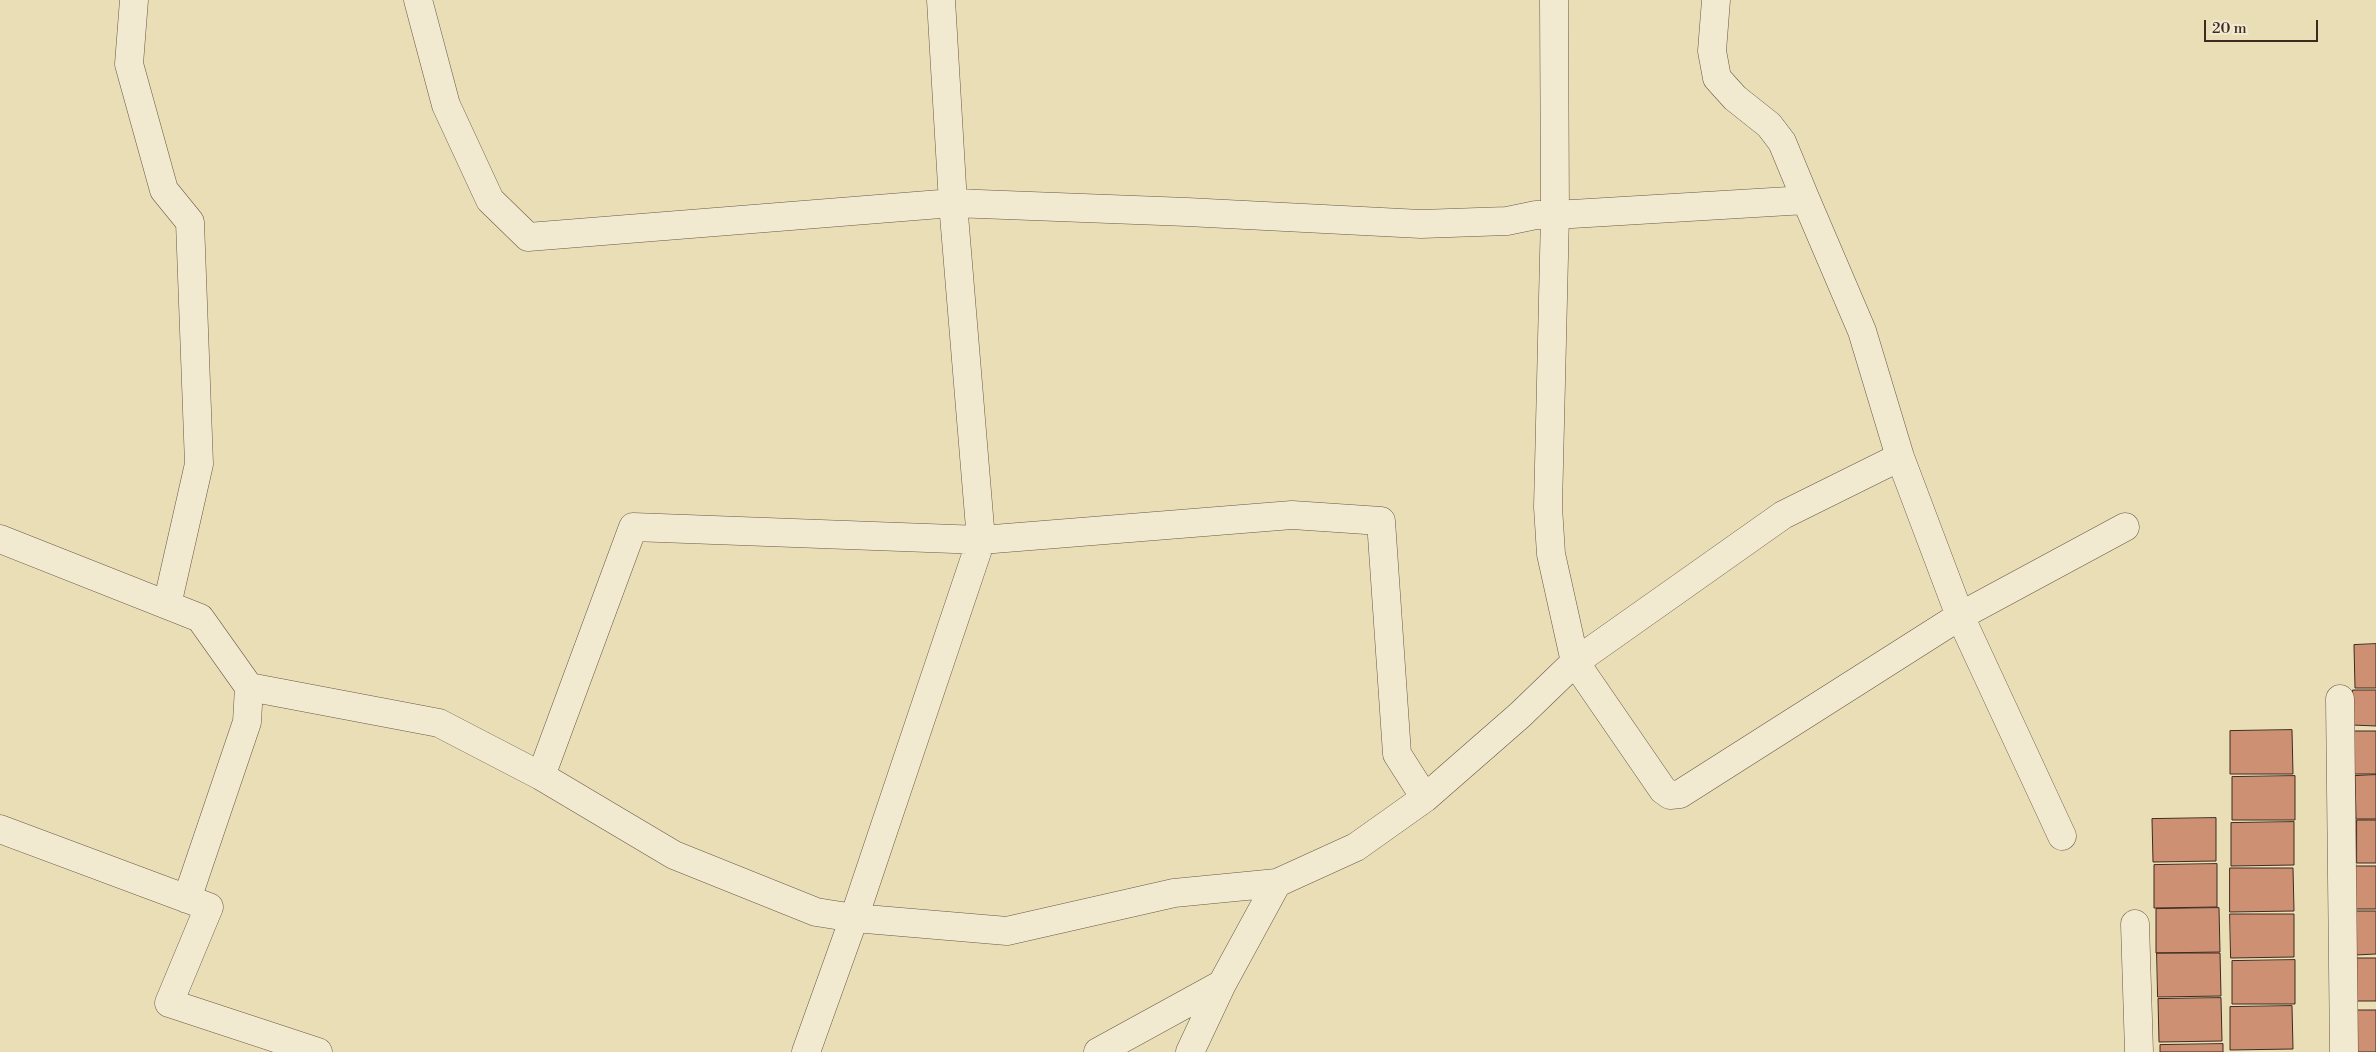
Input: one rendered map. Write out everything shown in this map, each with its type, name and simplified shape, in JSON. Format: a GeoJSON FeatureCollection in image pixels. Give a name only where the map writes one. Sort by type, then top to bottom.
{"type":"FeatureCollection","features":[{"type":"Feature","properties":{"kind":"street"},"geometry":{"type":"LineString","coordinates":[[134,0],[129,64],[164,190],[190,222],[199,464],[167,605]]}},
{"type":"Feature","properties":{"kind":"street"},"geometry":{"type":"LineString","coordinates":[[418,0],[446,105],[490,200],[528,238],[953,203],[1422,224],[1507,221],[1536,215],[1806,200]]}},
{"type":"Feature","properties":{"kind":"street"},"geometry":{"type":"LineString","coordinates":[[806,1052],[854,918],[981,540],[953,203],[941,0]]}},
{"type":"Feature","properties":{"kind":"street"},"geometry":{"type":"LineString","coordinates":[[1554,0],[1555,215],[1548,529],[1551,554],[1575,662],[1662,790],[1670,795],[1680,794],[1960,616],[2125,527]]}},
{"type":"Feature","properties":{"kind":"street"},"geometry":{"type":"LineString","coordinates":[[1716,0],[1712,51],[1717,78],[1735,98],[1769,125],[1782,142],[1862,331],[1900,457],[1960,616],[2062,836]]}},
{"type":"Feature","properties":{"kind":"street"},"geometry":{"type":"LineString","coordinates":[[249,687],[439,723],[541,776],[674,855],[816,912],[854,918],[1007,931],[1174,893],[1277,884],[1356,847],[1425,798],[1520,714],[1575,662],[1783,515],[1900,457]]}},
{"type":"Feature","properties":{"kind":"street"},"geometry":{"type":"LineString","coordinates":[[541,776],[633,527],[981,540],[1292,515],[1381,521],[1397,754],[1425,798]]}},
{"type":"Feature","properties":{"kind":"street"},"geometry":{"type":"LineString","coordinates":[[0,539],[200,618],[249,687],[247,722],[186,899]]}},
{"type":"Feature","properties":{"kind":"street"},"geometry":{"type":"LineString","coordinates":[[2340,699],[2344,1052]]}},
{"type":"Feature","properties":{"kind":"street"},"geometry":{"type":"LineString","coordinates":[[0,829],[209,907],[169,1003],[318,1052]]}},
{"type":"Feature","properties":{"kind":"street"},"geometry":{"type":"LineString","coordinates":[[1190,1052],[1222,984],[1277,884]]}},
{"type":"Feature","properties":{"kind":"street"},"geometry":{"type":"LineString","coordinates":[[2135,924],[2139,1052]]}},
{"type":"Feature","properties":{"kind":"street"},"geometry":{"type":"LineString","coordinates":[[1098,1052],[1222,984]]}},
{"type":"Feature","properties":{"kind":"building"},"geometry":{"type":"Polygon","coordinates":[[[2376,644],[2376,688],[2355,688],[2354,645],[2376,644]]]}},
{"type":"Feature","properties":{"kind":"building"},"geometry":{"type":"Polygon","coordinates":[[[2353,690],[2376,690],[2376,726],[2352,725],[2353,690]]]}},
{"type":"Feature","properties":{"kind":"building"},"geometry":{"type":"Polygon","coordinates":[[[2292,730],[2293,774],[2230,774],[2230,731],[2292,730]]]}},
{"type":"Feature","properties":{"kind":"building"},"geometry":{"type":"Polygon","coordinates":[[[2353,731],[2376,731],[2376,774],[2354,774],[2353,731]]]}},
{"type":"Feature","properties":{"kind":"building"},"geometry":{"type":"Polygon","coordinates":[[[2376,775],[2376,819],[2356,819],[2355,776],[2376,775]]]}},
{"type":"Feature","properties":{"kind":"building"},"geometry":{"type":"Polygon","coordinates":[[[2295,776],[2295,820],[2232,820],[2232,777],[2295,776]]]}},
{"type":"Feature","properties":{"kind":"building"},"geometry":{"type":"Polygon","coordinates":[[[2216,818],[2216,861],[2153,862],[2152,819],[2216,818]]]}},
{"type":"Feature","properties":{"kind":"building"},"geometry":{"type":"Polygon","coordinates":[[[2357,820],[2376,820],[2376,863],[2357,863],[2357,820]]]}},
{"type":"Feature","properties":{"kind":"building"},"geometry":{"type":"Polygon","coordinates":[[[2294,822],[2294,865],[2231,866],[2231,823],[2294,822]]]}},
{"type":"Feature","properties":{"kind":"building"},"geometry":{"type":"Polygon","coordinates":[[[2217,864],[2217,907],[2154,908],[2154,865],[2217,864]]]}},
{"type":"Feature","properties":{"kind":"building"},"geometry":{"type":"Polygon","coordinates":[[[2354,866],[2376,866],[2376,909],[2355,909],[2354,866]]]}},
{"type":"Feature","properties":{"kind":"building"},"geometry":{"type":"Polygon","coordinates":[[[2230,868],[2293,868],[2294,911],[2230,912],[2230,868]]]}},
{"type":"Feature","properties":{"kind":"building"},"geometry":{"type":"Polygon","coordinates":[[[2219,908],[2220,952],[2156,953],[2156,909],[2219,908]]]}},
{"type":"Feature","properties":{"kind":"building"},"geometry":{"type":"Polygon","coordinates":[[[2354,911],[2376,911],[2376,954],[2355,955],[2354,911]]]}},
{"type":"Feature","properties":{"kind":"building"},"geometry":{"type":"Polygon","coordinates":[[[2230,914],[2294,914],[2294,957],[2231,958],[2230,914]]]}},
{"type":"Feature","properties":{"kind":"building"},"geometry":{"type":"Polygon","coordinates":[[[2157,953],[2220,953],[2221,996],[2158,997],[2157,953]]]}},
{"type":"Feature","properties":{"kind":"building"},"geometry":{"type":"Polygon","coordinates":[[[2357,958],[2376,958],[2376,1001],[2357,1001],[2357,958]]]}},
{"type":"Feature","properties":{"kind":"building"},"geometry":{"type":"Polygon","coordinates":[[[2295,960],[2295,1004],[2232,1004],[2232,961],[2295,960]]]}},
{"type":"Feature","properties":{"kind":"building"},"geometry":{"type":"Polygon","coordinates":[[[2221,998],[2222,1041],[2159,1042],[2158,999],[2221,998]]]}},
{"type":"Feature","properties":{"kind":"building"},"geometry":{"type":"Polygon","coordinates":[[[2292,1006],[2293,1049],[2230,1050],[2230,1007],[2292,1006]]]}},
{"type":"Feature","properties":{"kind":"building"},"geometry":{"type":"Polygon","coordinates":[[[2357,1010],[2376,1010],[2376,1052],[2358,1052],[2357,1010]]]}},
{"type":"Feature","properties":{"kind":"building"},"geometry":{"type":"Polygon","coordinates":[[[2223,1044],[2223,1052],[2160,1052],[2160,1045],[2223,1044]]]}}]}
